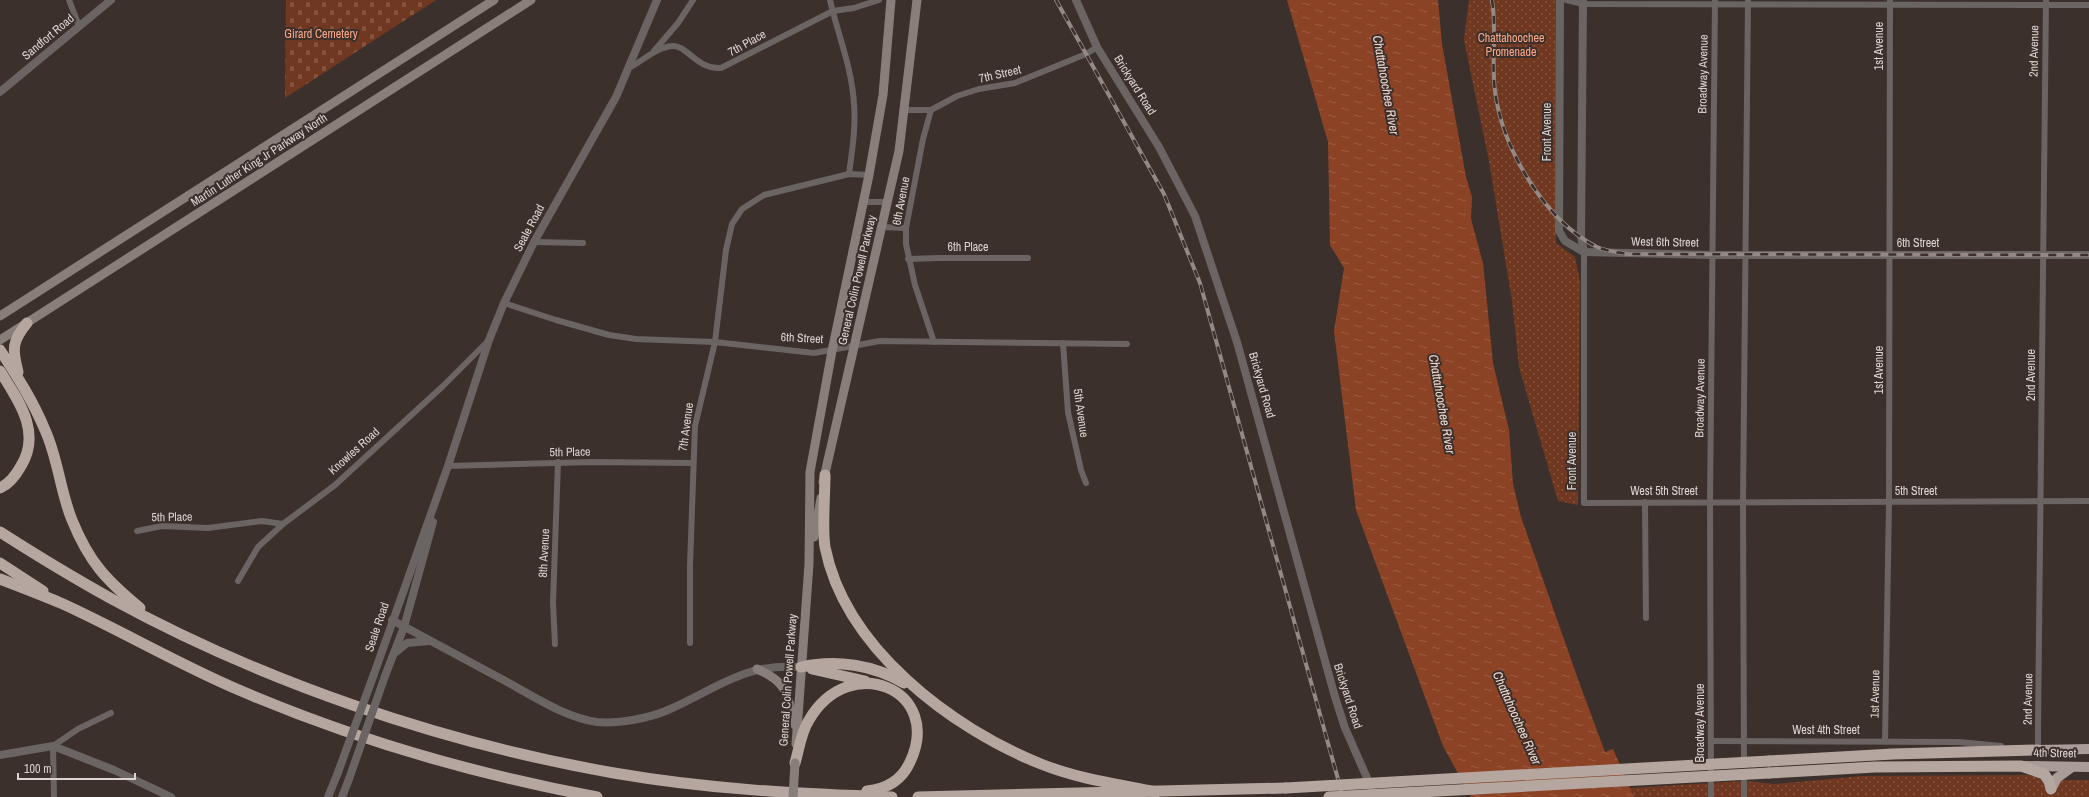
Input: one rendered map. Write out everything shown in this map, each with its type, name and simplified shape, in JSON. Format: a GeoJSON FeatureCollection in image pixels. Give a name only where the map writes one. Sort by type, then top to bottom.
{"type":"FeatureCollection","features":[{"type":"Feature","properties":{"kind":"highway"},"geometry":{"type":"LineString","coordinates":[[20,380],[15,360],[14,346],[16,337],[27,323]]}},
{"type":"Feature","properties":{"kind":"highway"},"geometry":{"type":"LineString","coordinates":[[0,350],[20,380],[46,431],[72,520],[92,561],[110,583],[152,619]]}},
{"type":"Feature","properties":{"kind":"highway"},"geometry":{"type":"LineString","coordinates":[[0,371],[21,403],[30,430],[29,448],[26,459],[17,474],[0,488]]}},
{"type":"Feature","properties":{"kind":"highway"},"geometry":{"type":"LineString","coordinates":[[0,388],[21,403]]}},
{"type":"Feature","properties":{"kind":"highway"},"geometry":{"type":"LineString","coordinates":[[825,475],[825,546],[838,588],[861,628],[895,668],[923,694],[960,722],[1000,745],[1042,764],[1086,778],[1156,792]]}},
{"type":"Feature","properties":{"kind":"highway"},"geometry":{"type":"LineString","coordinates":[[0,532],[88,586],[152,619],[295,684],[411,724],[472,742],[579,766],[647,778],[760,791],[892,797]]}},
{"type":"Feature","properties":{"kind":"highway"},"geometry":{"type":"LineString","coordinates":[[0,563],[62,604]]}},
{"type":"Feature","properties":{"kind":"highway"},"geometry":{"type":"LineString","coordinates":[[0,579],[62,604],[188,666],[288,710],[418,754],[471,769],[597,797]]}},
{"type":"Feature","properties":{"kind":"highway"},"geometry":{"type":"LineString","coordinates":[[801,667],[817,663],[867,667],[888,673],[923,694]]}},
{"type":"Feature","properties":{"kind":"highway"},"geometry":{"type":"LineString","coordinates":[[801,667],[886,686],[902,697],[913,711],[918,729],[917,748],[900,778],[880,789],[837,795]]}},
{"type":"Feature","properties":{"kind":"highway"},"geometry":{"type":"LineString","coordinates":[[795,763],[808,721],[820,704],[843,687],[869,682]]}},
{"type":"Feature","properties":{"kind":"highway","name":"4th Street"},"geometry":{"type":"LineString","coordinates":[[2038,750],[2089,749]]}},
{"type":"Feature","properties":{"kind":"highway"},"geometry":{"type":"LineString","coordinates":[[918,797],[1286,788],[1893,754],[2038,750]]}},
{"type":"Feature","properties":{"kind":"highway"},"geometry":{"type":"LineString","coordinates":[[1329,797],[1875,767],[2020,766],[2044,774],[2052,789]]}},
{"type":"Feature","properties":{"kind":"highway","name":"4th Street"},"geometry":{"type":"LineString","coordinates":[[2020,766],[2089,767]]}},
{"type":"Feature","properties":{"kind":"highway"},"geometry":{"type":"LineString","coordinates":[[2052,789],[2057,778],[2072,767]]}},
{"type":"Feature","properties":{"kind":"highway"},"geometry":{"type":"LineString","coordinates":[[560,790],[583,797]]}},
{"type":"Feature","properties":{"kind":"main road","name":"Martin Luther King Jr Parkway North"},"geometry":{"type":"LineString","coordinates":[[0,316],[494,0]]}},
{"type":"Feature","properties":{"kind":"main road","name":"Martin Luther King Jr Parkway North"},"geometry":{"type":"LineString","coordinates":[[0,340],[531,0]]}},
{"type":"Feature","properties":{"kind":"main road","name":"General Colin Powell Parkway"},"geometry":{"type":"LineString","coordinates":[[793,797],[809,564],[810,472],[832,351],[864,202],[883,95],[892,0]]}},
{"type":"Feature","properties":{"kind":"main road","name":"General Colin Powell Parkway"},"geometry":{"type":"LineString","coordinates":[[809,564],[825,475],[899,151],[918,0]]}},
{"type":"Feature","properties":{"kind":"main road"},"geometry":{"type":"LineString","coordinates":[[757,669],[774,677],[782,686],[789,702],[797,734]]}},
{"type":"Feature","properties":{"kind":"street"},"geometry":{"type":"LineString","coordinates":[[69,0],[79,26]]}},
{"type":"Feature","properties":{"kind":"street","name":"Sandfort Road"},"geometry":{"type":"LineString","coordinates":[[0,92],[111,0]]}},
{"type":"Feature","properties":{"kind":"street","name":"Seale Road"},"geometry":{"type":"LineString","coordinates":[[328,797],[374,674],[448,466],[489,340],[504,303],[534,242],[599,130],[631,67],[656,0]]}},
{"type":"Feature","properties":{"kind":"street"},"geometry":{"type":"LineString","coordinates":[[650,55],[678,23],[693,0]]}},
{"type":"Feature","properties":{"kind":"street"},"geometry":{"type":"LineString","coordinates":[[830,0],[845,51],[854,105],[854,128],[849,174],[869,175]]}},
{"type":"Feature","properties":{"kind":"street","name":"7th Place"},"geometry":{"type":"LineString","coordinates":[[631,67],[663,48],[678,46],[698,62],[712,69],[720,68],[833,11],[854,8],[879,0]]}},
{"type":"Feature","properties":{"kind":"street","name":"Brickyard Road"},"geometry":{"type":"LineString","coordinates":[[1076,0],[1084,23],[1097,47],[1159,147],[1188,199],[1200,228],[1244,365],[1333,690],[1345,728],[1375,797]]}},
{"type":"Feature","properties":{"kind":"street","name":"Front Avenue"},"geometry":{"type":"LineString","coordinates":[[1560,0],[1559,231],[1565,241],[1584,252]]}},
{"type":"Feature","properties":{"kind":"street"},"geometry":{"type":"LineString","coordinates":[[1566,0],[1583,2],[1890,2],[2046,3],[2089,5]]}},
{"type":"Feature","properties":{"kind":"street","name":"Broadway Avenue"},"geometry":{"type":"LineString","coordinates":[[1711,797],[1710,502],[1715,1]]}},
{"type":"Feature","properties":{"kind":"street","name":"Front Avenue"},"geometry":{"type":"LineString","coordinates":[[1583,2],[1581,237],[1584,252],[1584,503]]}},
{"type":"Feature","properties":{"kind":"street"},"geometry":{"type":"LineString","coordinates":[[1744,797],[1744,503],[1748,2]]}},
{"type":"Feature","properties":{"kind":"street","name":"1st Avenue"},"geometry":{"type":"LineString","coordinates":[[1885,741],[1891,256],[1890,2]]}},
{"type":"Feature","properties":{"kind":"street","name":"2nd Avenue"},"geometry":{"type":"LineString","coordinates":[[2038,750],[2046,3]]}},
{"type":"Feature","properties":{"kind":"street","name":"7th Street"},"geometry":{"type":"LineString","coordinates":[[905,110],[931,110],[957,96],[1028,79],[1086,54],[1097,47]]}},
{"type":"Feature","properties":{"kind":"street","name":"6th Avenue"},"geometry":{"type":"LineString","coordinates":[[931,110],[923,139],[906,228],[908,259],[934,342]]}},
{"type":"Feature","properties":{"kind":"street","name":"7th Avenue"},"geometry":{"type":"LineString","coordinates":[[690,643],[695,426],[715,342],[726,250],[736,217],[748,203],[764,195],[849,174]]}},
{"type":"Feature","properties":{"kind":"street"},"geometry":{"type":"LineString","coordinates":[[864,202],[888,202]]}},
{"type":"Feature","properties":{"kind":"street"},"geometry":{"type":"LineString","coordinates":[[881,227],[906,228]]}},
{"type":"Feature","properties":{"kind":"street"},"geometry":{"type":"LineString","coordinates":[[534,242],[583,243]]}},
{"type":"Feature","properties":{"kind":"street","name":"West 6th Street"},"geometry":{"type":"LineString","coordinates":[[1584,252],[1746,255]]}},
{"type":"Feature","properties":{"kind":"street","name":"6th Street"},"geometry":{"type":"LineString","coordinates":[[1746,255],[2089,255]]}},
{"type":"Feature","properties":{"kind":"street","name":"6th Place"},"geometry":{"type":"LineString","coordinates":[[908,259],[1028,258]]}},
{"type":"Feature","properties":{"kind":"street","name":"6th Street"},"geometry":{"type":"LineString","coordinates":[[504,303],[609,335],[636,339],[715,342],[814,353],[832,351],[855,344],[880,341],[1126,344]]}},
{"type":"Feature","properties":{"kind":"street","name":"Knowles Road"},"geometry":{"type":"LineString","coordinates":[[238,581],[255,550],[283,524],[335,485],[443,386],[489,340]]}},
{"type":"Feature","properties":{"kind":"street","name":"5th Avenue"},"geometry":{"type":"LineString","coordinates":[[1063,344],[1068,412],[1081,470],[1086,483]]}},
{"type":"Feature","properties":{"kind":"street","name":"5th Place"},"geometry":{"type":"LineString","coordinates":[[448,466],[558,462],[693,463]]}},
{"type":"Feature","properties":{"kind":"street","name":"8th Avenue"},"geometry":{"type":"LineString","coordinates":[[555,644],[553,603],[558,462]]}},
{"type":"Feature","properties":{"kind":"street","name":"Seale Road"},"geometry":{"type":"LineString","coordinates":[[342,797],[404,627],[448,466]]}},
{"type":"Feature","properties":{"kind":"street"},"geometry":{"type":"LineString","coordinates":[[1645,502],[1646,618]]}},
{"type":"Feature","properties":{"kind":"street","name":"5th Street"},"geometry":{"type":"LineString","coordinates":[[1744,503],[2089,502]]}},
{"type":"Feature","properties":{"kind":"street","name":"West 5th Street"},"geometry":{"type":"LineString","coordinates":[[1584,503],[1744,503]]}},
{"type":"Feature","properties":{"kind":"street","name":"5th Place"},"geometry":{"type":"LineString","coordinates":[[137,531],[162,526],[208,528],[262,521],[283,524]]}},
{"type":"Feature","properties":{"kind":"street"},"geometry":{"type":"LineString","coordinates":[[392,620],[538,698],[579,718],[596,722],[623,722],[667,710],[708,690],[757,669],[779,666],[801,667]]}},
{"type":"Feature","properties":{"kind":"street"},"geometry":{"type":"LineString","coordinates":[[394,653],[407,643],[418,641],[432,642]]}},
{"type":"Feature","properties":{"kind":"street"},"geometry":{"type":"LineString","coordinates":[[0,755],[53,746],[78,730],[111,713]]}},
{"type":"Feature","properties":{"kind":"street","name":"West 4th Street"},"geometry":{"type":"LineString","coordinates":[[1711,741],[1959,742],[2038,750]]}},
{"type":"Feature","properties":{"kind":"street"},"geometry":{"type":"LineString","coordinates":[[53,746],[54,797]]}},
{"type":"Feature","properties":{"kind":"street"},"geometry":{"type":"LineString","coordinates":[[53,746],[114,770],[171,797]]}},
{"type":"Feature","properties":{"kind":"green space","name":"Girard Cemetery"},"geometry":{"type":"Polygon","coordinates":[[[286,0],[436,0],[285,98],[286,0]]]}},
{"type":"Feature","properties":{"kind":"green space","name":"Chattahoochee Promenade"},"geometry":{"type":"Polygon","coordinates":[[[1469,0],[1556,0],[1556,243],[1575,257],[1580,281],[1578,505],[1558,501],[1519,367],[1512,301],[1489,161],[1464,40],[1469,0]]]}},
{"type":"Feature","properties":{"kind":"green space"},"geometry":{"type":"Polygon","coordinates":[[[2030,775],[2042,780],[2089,780],[2089,797],[1634,797],[1630,788],[1744,781],[1775,784],[1862,776],[2030,775]]]}},
{"type":"Feature","properties":{"kind":"water","name":"Chattahoochee River"},"geometry":{"type":"Polygon","coordinates":[[[1287,0],[1438,0],[1442,44],[1466,177],[1472,197],[1471,219],[1483,263],[1493,363],[1509,430],[1513,484],[1521,517],[1605,752],[1613,749],[1634,797],[1471,797],[1443,746],[1356,510],[1334,331],[1344,268],[1330,245],[1328,142],[1287,0]]]}},
{"type":"Feature","properties":{"kind":"railway"},"geometry":{"type":"LineString","coordinates":[[1056,0],[1164,194],[1200,283],[1343,797]]}},
{"type":"Feature","properties":{"kind":"railway"},"geometry":{"type":"LineString","coordinates":[[1492,0],[1494,23],[1495,91],[1499,113],[1507,136],[1529,181],[1544,201],[1560,220],[1578,235],[1597,247],[1627,254],[2089,255]]}}]}
